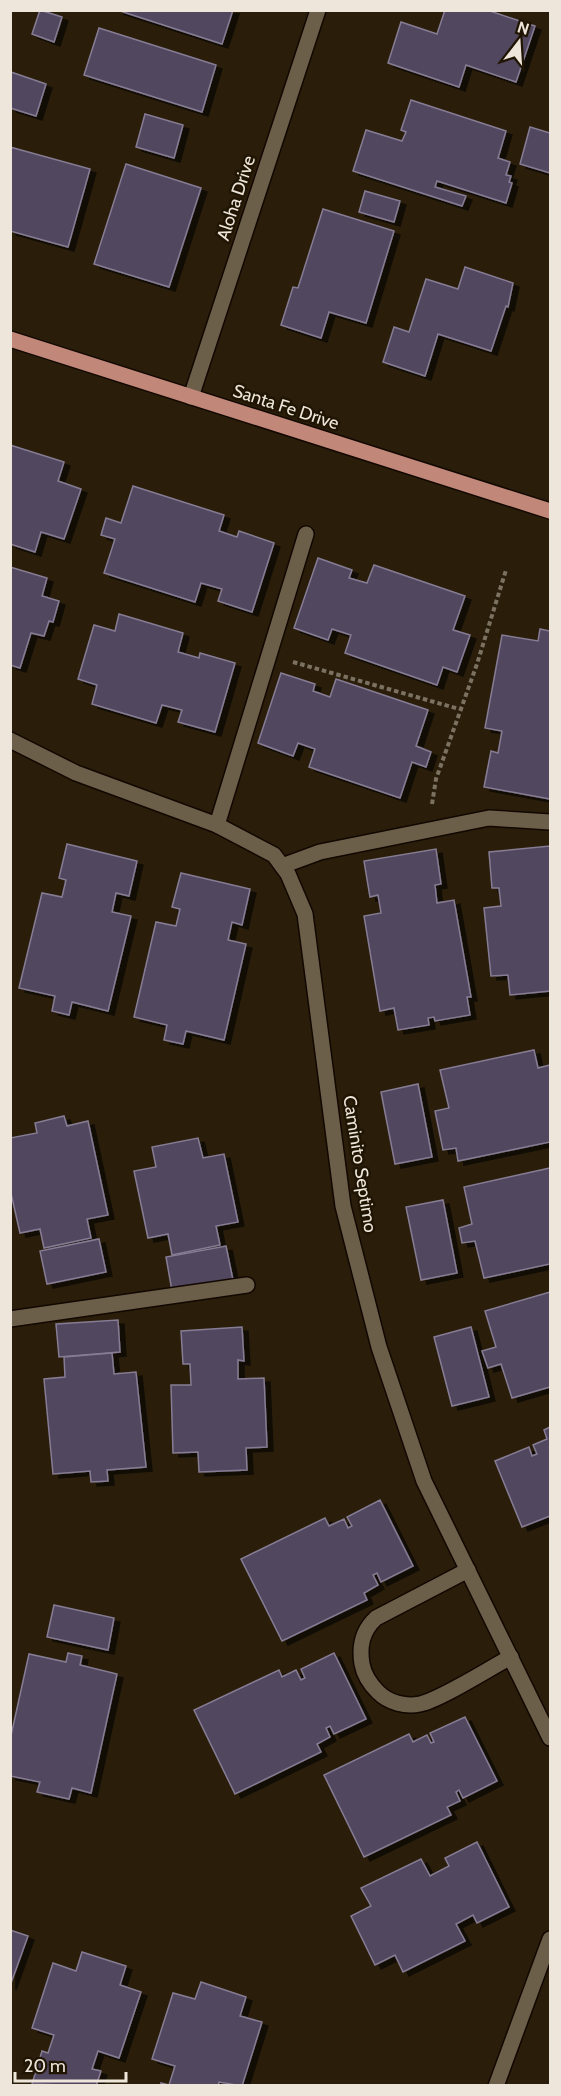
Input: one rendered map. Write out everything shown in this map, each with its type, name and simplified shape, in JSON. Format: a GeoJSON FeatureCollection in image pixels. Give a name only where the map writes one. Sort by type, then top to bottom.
{"type":"FeatureCollection","features":[{"type":"Feature","properties":{"kind":"main road","name":"Santa Fe Drive"},"geometry":{"type":"LineString","coordinates":[[10,339],[550,511]]}},
{"type":"Feature","properties":{"kind":"street","name":"Aloha Drive"},"geometry":{"type":"LineString","coordinates":[[191,397],[318,10]]}},
{"type":"Feature","properties":{"kind":"street"},"geometry":{"type":"LineString","coordinates":[[217,825],[306,534]]}},
{"type":"Feature","properties":{"kind":"street","name":"Caminito Septimo"},"geometry":{"type":"LineString","coordinates":[[10,740],[76,773],[217,825],[274,855],[282,866],[305,914],[344,1206],[379,1347],[424,1481],[550,1738]]}},
{"type":"Feature","properties":{"kind":"street"},"geometry":{"type":"LineString","coordinates":[[282,866],[320,852],[489,818],[550,822]]}},
{"type":"Feature","properties":{"kind":"street"},"geometry":{"type":"LineString","coordinates":[[10,1320],[248,1286]]}},
{"type":"Feature","properties":{"kind":"street"},"geometry":{"type":"LineString","coordinates":[[468,1570],[376,1618],[366,1627],[361,1657],[370,1684],[381,1695],[396,1703],[423,1703],[511,1657]]}},
{"type":"Feature","properties":{"kind":"street"},"geometry":{"type":"LineString","coordinates":[[496,2085],[550,1939]]}},
{"type":"Feature","properties":{"kind":"path"},"geometry":{"type":"LineString","coordinates":[[429,830],[436,779],[459,709],[477,664],[506,570]]}},
{"type":"Feature","properties":{"kind":"path"},"geometry":{"type":"LineString","coordinates":[[269,656],[459,709]]}},
{"type":"Feature","properties":{"kind":"building"},"geometry":{"type":"Polygon","coordinates":[[[40,10],[62,17],[54,42],[32,34],[40,10]]]}},
{"type":"Feature","properties":{"kind":"building"},"geometry":{"type":"Polygon","coordinates":[[[117,10],[233,10],[222,44],[117,10]]]}},
{"type":"Feature","properties":{"kind":"building"},"geometry":{"type":"Polygon","coordinates":[[[445,10],[487,10],[535,26],[516,82],[466,65],[459,87],[388,63],[401,22],[437,34],[445,10]]]}},
{"type":"Feature","properties":{"kind":"building"},"geometry":{"type":"Polygon","coordinates":[[[99,28],[216,65],[202,112],[84,75],[99,28]]]}},
{"type":"Feature","properties":{"kind":"building"},"geometry":{"type":"Polygon","coordinates":[[[11,72],[46,84],[36,116],[10,108],[11,72]]]}},
{"type":"Feature","properties":{"kind":"building"},"geometry":{"type":"Polygon","coordinates":[[[411,100],[506,131],[498,158],[510,162],[506,175],[511,176],[509,182],[512,183],[506,203],[437,181],[435,187],[466,196],[462,206],[353,171],[366,130],[402,141],[406,132],[401,130],[411,100]]]}},
{"type":"Feature","properties":{"kind":"building"},"geometry":{"type":"Polygon","coordinates":[[[145,114],[183,125],[174,158],[136,147],[145,114]]]}},
{"type":"Feature","properties":{"kind":"building"},"geometry":{"type":"Polygon","coordinates":[[[530,127],[550,133],[550,173],[520,164],[530,127]]]}},
{"type":"Feature","properties":{"kind":"building"},"geometry":{"type":"Polygon","coordinates":[[[10,147],[90,169],[68,247],[10,231],[10,147]]]}},
{"type":"Feature","properties":{"kind":"building"},"geometry":{"type":"Polygon","coordinates":[[[126,164],[201,188],[169,287],[94,264],[126,164]]]}},
{"type":"Feature","properties":{"kind":"building"},"geometry":{"type":"Polygon","coordinates":[[[365,191],[400,201],[394,222],[359,212],[365,191]]]}},
{"type":"Feature","properties":{"kind":"building"},"geometry":{"type":"Polygon","coordinates":[[[323,209],[394,231],[366,323],[329,312],[321,338],[281,325],[293,287],[298,288],[323,209]]]}},
{"type":"Feature","properties":{"kind":"building"},"geometry":{"type":"Polygon","coordinates":[[[465,267],[513,283],[508,307],[506,306],[491,351],[438,334],[425,376],[383,362],[394,327],[409,332],[426,279],[458,289],[465,267]]]}},
{"type":"Feature","properties":{"kind":"building"},"geometry":{"type":"Polygon","coordinates":[[[10,445],[64,462],[58,481],[81,489],[64,539],[41,532],[35,552],[10,544],[10,445]]]}},
{"type":"Feature","properties":{"kind":"building"},"geometry":{"type":"Polygon","coordinates":[[[133,486],[224,515],[219,531],[237,537],[239,531],[274,543],[252,612],[218,601],[222,589],[201,583],[195,602],[104,573],[115,539],[101,535],[106,518],[121,523],[133,486]]]}},
{"type":"Feature","properties":{"kind":"building"},"geometry":{"type":"Polygon","coordinates":[[[318,558],[352,570],[349,578],[367,583],[374,565],[465,596],[453,630],[470,635],[457,672],[443,667],[437,685],[345,653],[351,635],[332,629],[328,640],[294,628],[318,558]]]}},
{"type":"Feature","properties":{"kind":"building"},"geometry":{"type":"Polygon","coordinates":[[[10,567],[47,578],[42,596],[59,601],[53,622],[49,621],[44,636],[31,633],[20,668],[10,665],[10,567]]]}},
{"type":"Feature","properties":{"kind":"building"},"geometry":{"type":"Polygon","coordinates":[[[119,614],[183,633],[178,652],[199,658],[200,653],[235,663],[215,732],[178,722],[182,710],[162,705],[156,723],[92,704],[97,685],[78,679],[94,625],[115,631],[119,614]]]}},
{"type":"Feature","properties":{"kind":"building"},"geometry":{"type":"Polygon","coordinates":[[[540,629],[550,631],[550,799],[484,787],[491,751],[498,753],[502,731],[485,728],[502,635],[538,641],[540,629]]]}},
{"type":"Feature","properties":{"kind":"building"},"geometry":{"type":"Polygon","coordinates":[[[281,673],[315,684],[313,691],[330,697],[336,679],[428,710],[416,746],[431,752],[426,767],[412,762],[400,798],[309,767],[315,749],[298,743],[293,756],[258,743],[281,673]]]}},
{"type":"Feature","properties":{"kind":"building"},"geometry":{"type":"Polygon","coordinates":[[[67,844],[137,861],[129,896],[116,893],[112,912],[131,916],[108,1011],[72,1002],[69,1015],[52,1011],[55,996],[19,988],[42,893],[62,897],[66,880],[59,878],[67,844]]]}},
{"type":"Feature","properties":{"kind":"building"},"geometry":{"type":"Polygon","coordinates":[[[550,846],[550,991],[510,995],[508,975],[491,976],[484,908],[501,906],[499,888],[492,888],[489,852],[550,846]]]}},
{"type":"Feature","properties":{"kind":"building"},"geometry":{"type":"Polygon","coordinates":[[[436,849],[441,884],[435,885],[437,903],[454,900],[471,997],[467,997],[470,1015],[435,1021],[434,1017],[428,1018],[429,1025],[398,1030],[394,1008],[380,1011],[364,916],[381,913],[378,895],[370,897],[364,861],[436,849]]]}},
{"type":"Feature","properties":{"kind":"building"},"geometry":{"type":"Polygon","coordinates":[[[181,873],[250,889],[242,925],[232,922],[228,940],[246,944],[224,1040],[186,1031],[183,1044],[164,1040],[167,1025],[134,1017],[156,922],[176,926],[180,909],[172,907],[181,873]]]}},
{"type":"Feature","properties":{"kind":"building"},"geometry":{"type":"Polygon","coordinates":[[[534,1050],[538,1068],[550,1065],[550,1142],[458,1161],[456,1148],[443,1150],[435,1111],[449,1108],[440,1070],[534,1050]]]}},
{"type":"Feature","properties":{"kind":"building"},"geometry":{"type":"Polygon","coordinates":[[[418,1084],[432,1157],[395,1164],[381,1092],[418,1084]]]}},
{"type":"Feature","properties":{"kind":"building"},"geometry":{"type":"Polygon","coordinates":[[[64,1116],[67,1126],[88,1121],[108,1215],[87,1219],[91,1238],[44,1248],[40,1229],[20,1233],[10,1189],[10,1138],[37,1133],[35,1123],[64,1116]]]}},
{"type":"Feature","properties":{"kind":"building"},"geometry":{"type":"Polygon","coordinates":[[[198,1138],[203,1158],[224,1154],[238,1222],[216,1226],[220,1245],[172,1255],[168,1234],[148,1238],[134,1171],[156,1167],[152,1147],[198,1138]]]}},
{"type":"Feature","properties":{"kind":"building"},"geometry":{"type":"Polygon","coordinates":[[[550,1168],[550,1264],[484,1278],[475,1241],[462,1243],[459,1228],[472,1224],[464,1187],[550,1168]]]}},
{"type":"Feature","properties":{"kind":"building"},"geometry":{"type":"Polygon","coordinates":[[[443,1200],[457,1273],[421,1280],[406,1207],[443,1200]]]}},
{"type":"Feature","properties":{"kind":"building"},"geometry":{"type":"Polygon","coordinates":[[[99,1239],[106,1272],[47,1284],[40,1251],[99,1239]]]}},
{"type":"Feature","properties":{"kind":"building"},"geometry":{"type":"Polygon","coordinates":[[[226,1246],[233,1280],[172,1291],[166,1257],[226,1246]]]}},
{"type":"Feature","properties":{"kind":"building"},"geometry":{"type":"Polygon","coordinates":[[[550,1292],[550,1387],[512,1398],[501,1364],[488,1368],[482,1351],[496,1347],[485,1311],[550,1292]]]}},
{"type":"Feature","properties":{"kind":"building"},"geometry":{"type":"Polygon","coordinates":[[[118,1320],[120,1352],[59,1357],[56,1324],[118,1320]]]}},
{"type":"Feature","properties":{"kind":"building"},"geometry":{"type":"Polygon","coordinates":[[[242,1327],[244,1361],[238,1360],[238,1379],[264,1378],[267,1447],[246,1448],[247,1470],[199,1472],[198,1452],[173,1453],[171,1385],[191,1385],[190,1364],[183,1364],[181,1331],[242,1327]]]}},
{"type":"Feature","properties":{"kind":"building"},"geometry":{"type":"Polygon","coordinates":[[[471,1327],[489,1397],[452,1406],[434,1337],[471,1327]]]}},
{"type":"Feature","properties":{"kind":"building"},"geometry":{"type":"Polygon","coordinates":[[[112,1353],[114,1374],[136,1372],[146,1467],[107,1470],[108,1481],[91,1482],[90,1471],[53,1474],[44,1379],[65,1377],[64,1357],[112,1353]]]}},
{"type":"Feature","properties":{"kind":"building"},"geometry":{"type":"Polygon","coordinates":[[[550,1427],[550,1516],[522,1527],[495,1461],[529,1447],[532,1456],[537,1454],[533,1445],[547,1439],[544,1430],[550,1427]]]}},
{"type":"Feature","properties":{"kind":"building"},"geometry":{"type":"Polygon","coordinates":[[[380,1500],[413,1566],[381,1582],[377,1573],[373,1575],[378,1585],[364,1593],[367,1600],[282,1641],[241,1559],[325,1518],[329,1526],[344,1519],[348,1528],[352,1526],[347,1517],[380,1500]]]}},
{"type":"Feature","properties":{"kind":"building"},"geometry":{"type":"Polygon","coordinates":[[[54,1605],[114,1618],[108,1650],[47,1637],[54,1605]]]}},
{"type":"Feature","properties":{"kind":"building"},"geometry":{"type":"Polygon","coordinates":[[[68,1653],[82,1656],[80,1665],[117,1674],[91,1793],[72,1788],[69,1799],[37,1792],[40,1782],[10,1776],[10,1740],[29,1654],[66,1662],[68,1653]]]}},
{"type":"Feature","properties":{"kind":"building"},"geometry":{"type":"Polygon","coordinates":[[[334,1653],[366,1719],[334,1734],[330,1726],[326,1728],[330,1737],[317,1744],[321,1752],[235,1794],[194,1710],[279,1670],[282,1677],[296,1670],[301,1680],[305,1678],[301,1669],[334,1653]]]}},
{"type":"Feature","properties":{"kind":"building"},"geometry":{"type":"Polygon","coordinates":[[[465,1717],[497,1781],[463,1798],[459,1790],[456,1792],[460,1801],[447,1807],[451,1815],[364,1857],[324,1775],[409,1734],[413,1742],[427,1735],[431,1743],[434,1742],[430,1733],[465,1717]]]}},
{"type":"Feature","properties":{"kind":"building"},"geometry":{"type":"Polygon","coordinates":[[[477,1842],[509,1907],[477,1923],[473,1915],[456,1924],[465,1941],[403,1972],[395,1955],[375,1965],[351,1916],[371,1906],[361,1888],[421,1859],[430,1876],[449,1866],[445,1858],[477,1842]]]}},
{"type":"Feature","properties":{"kind":"building"},"geometry":{"type":"Polygon","coordinates":[[[10,1930],[28,1936],[10,1986],[10,1930]]]}},
{"type":"Feature","properties":{"kind":"building"},"geometry":{"type":"Polygon","coordinates":[[[82,1952],[126,1966],[120,1985],[141,1992],[119,2058],[98,2051],[92,2069],[101,2071],[96,2086],[32,2084],[42,2051],[48,2053],[54,2035],[32,2028],[53,1963],[76,1971],[82,1952]]]}},
{"type":"Feature","properties":{"kind":"building"},"geometry":{"type":"Polygon","coordinates":[[[201,1982],[246,1997],[240,2016],[262,2022],[242,2086],[219,2082],[218,2086],[161,2086],[161,2083],[169,2085],[175,2066],[152,2059],[173,1993],[195,1999],[201,1982]]]}}]}
